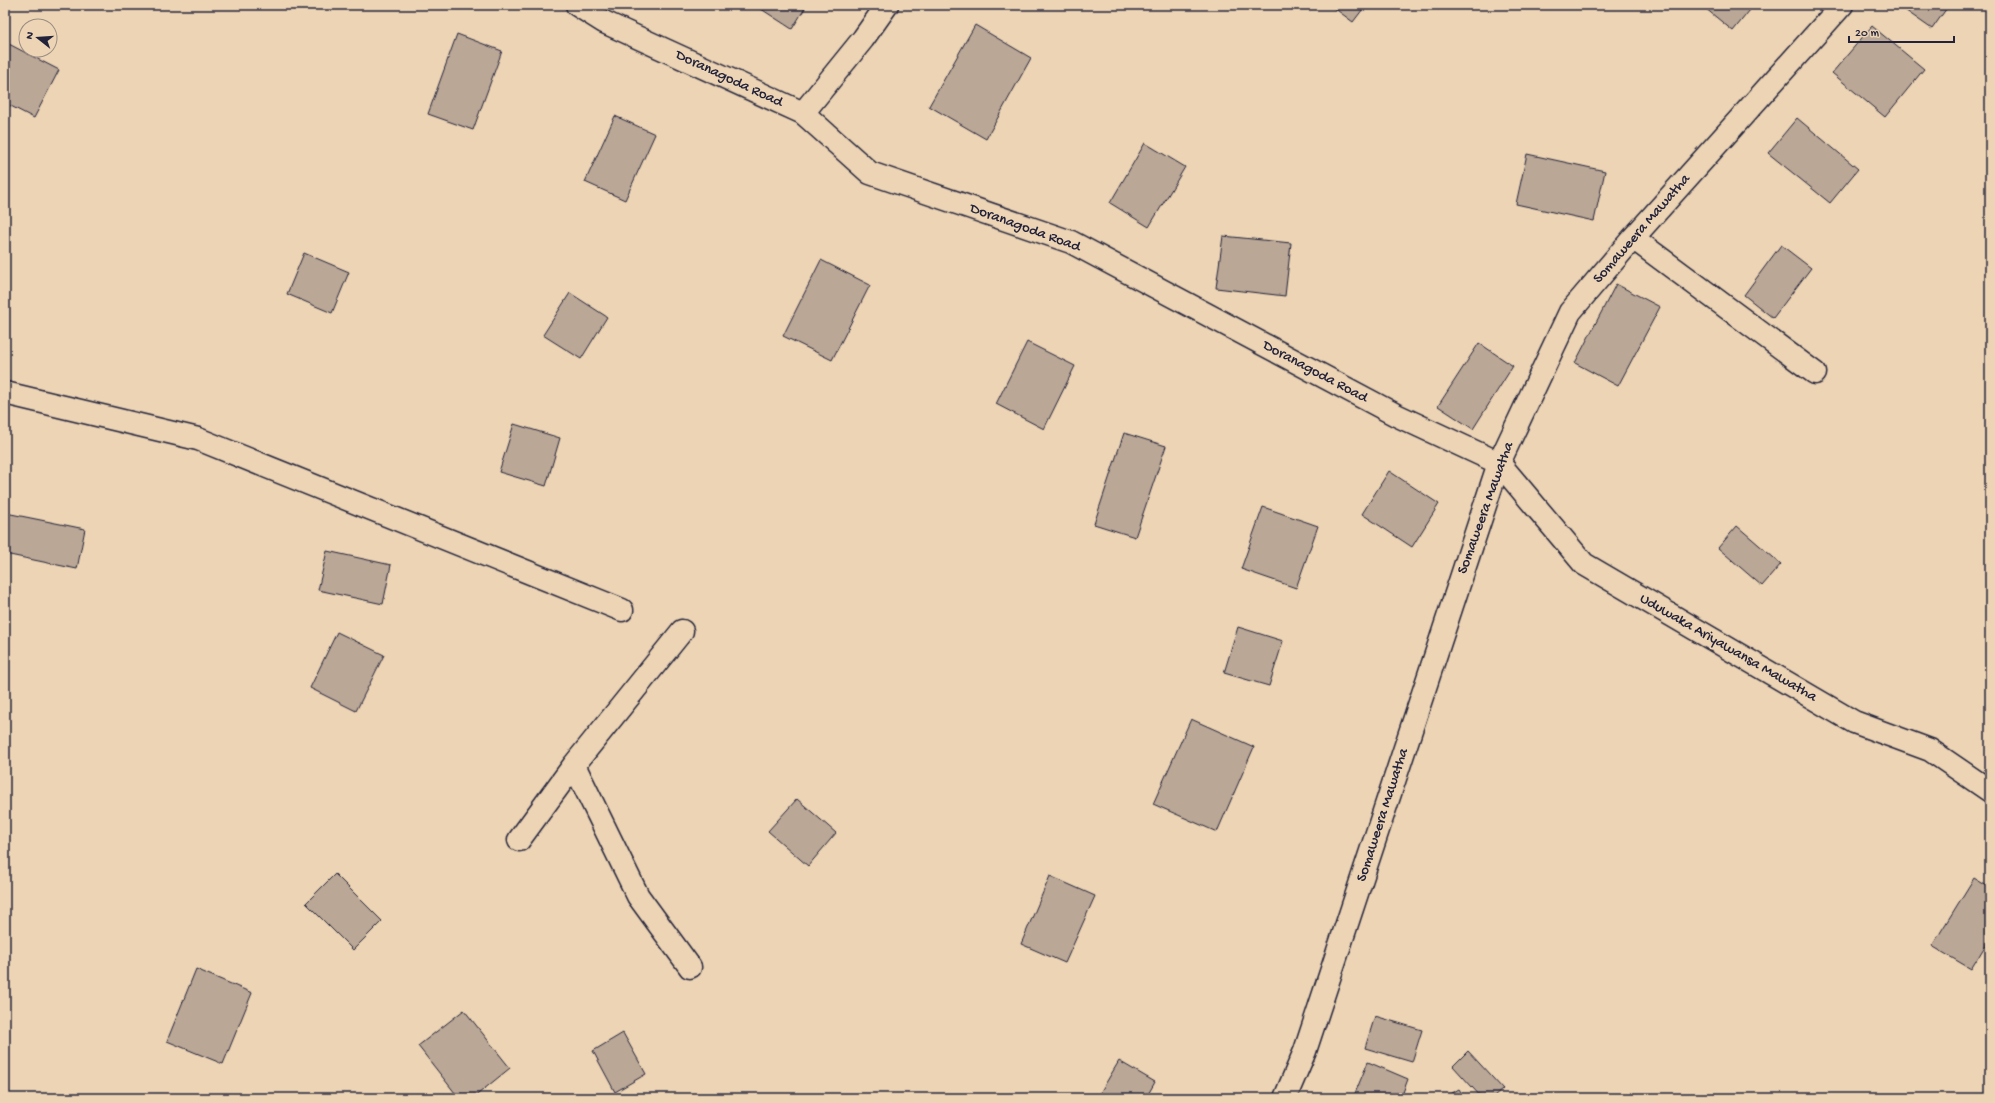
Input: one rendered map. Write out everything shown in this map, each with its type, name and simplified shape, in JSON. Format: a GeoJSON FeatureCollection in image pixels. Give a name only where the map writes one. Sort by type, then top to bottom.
{"type":"FeatureCollection","features":[{"type":"Feature","properties":{"kind":"street","name":"Doranagoda Road"},"geometry":{"type":"LineString","coordinates":[[577,5],[604,22],[803,113],[870,173],[1072,242],[1396,415],[1499,463]]}},
{"type":"Feature","properties":{"kind":"street"},"geometry":{"type":"LineString","coordinates":[[803,113],[863,39],[887,5]]}},
{"type":"Feature","properties":{"kind":"street","name":"Somaweera Mawatha"},"geometry":{"type":"LineString","coordinates":[[1285,1098],[1305,1051],[1499,463],[1570,312],[1633,238],[1842,5]]}},
{"type":"Feature","properties":{"kind":"street"},"geometry":{"type":"LineString","coordinates":[[1633,238],[1815,373]]}},
{"type":"Feature","properties":{"kind":"street"},"geometry":{"type":"LineString","coordinates":[[5,393],[198,439],[622,610]]}},
{"type":"Feature","properties":{"kind":"street","name":"Uduwaka Ariyawansa Mawatha"},"geometry":{"type":"LineString","coordinates":[[1499,463],[1584,564],[1854,722],[1930,750],[1990,791]]}},
{"type":"Feature","properties":{"kind":"street"},"geometry":{"type":"LineString","coordinates":[[519,840],[574,765],[682,631]]}},
{"type":"Feature","properties":{"kind":"street"},"geometry":{"type":"LineString","coordinates":[[574,765],[638,896],[690,967]]}},
{"type":"Feature","properties":{"kind":"building"},"geometry":{"type":"Polygon","coordinates":[[[755,5],[807,5],[792,29],[755,5]]]}},
{"type":"Feature","properties":{"kind":"building"},"geometry":{"type":"Polygon","coordinates":[[[1330,5],[1366,5],[1353,22],[1330,5]]]}},
{"type":"Feature","properties":{"kind":"building"},"geometry":{"type":"Polygon","coordinates":[[[1708,5],[1754,5],[1733,31],[1705,8],[1708,5]]]}},
{"type":"Feature","properties":{"kind":"building"},"geometry":{"type":"Polygon","coordinates":[[[1904,5],[1949,5],[1932,29],[1902,8],[1904,5]]]}},
{"type":"Feature","properties":{"kind":"building"},"geometry":{"type":"Polygon","coordinates":[[[975,25],[1031,58],[986,139],[929,106],[975,25]]]}},
{"type":"Feature","properties":{"kind":"building"},"geometry":{"type":"Polygon","coordinates":[[[1872,26],[1924,69],[1885,117],[1832,73],[1872,26]]]}},
{"type":"Feature","properties":{"kind":"building"},"geometry":{"type":"Polygon","coordinates":[[[457,34],[502,51],[473,130],[428,114],[457,34]]]}},
{"type":"Feature","properties":{"kind":"building"},"geometry":{"type":"Polygon","coordinates":[[[5,42],[18,49],[18,58],[36,58],[59,70],[34,118],[5,103],[5,42]]]}},
{"type":"Feature","properties":{"kind":"building"},"geometry":{"type":"Polygon","coordinates":[[[615,116],[655,134],[625,200],[585,182],[615,116]]]}},
{"type":"Feature","properties":{"kind":"building"},"geometry":{"type":"Polygon","coordinates":[[[1797,118],[1858,169],[1830,203],[1768,153],[1797,118]]]}},
{"type":"Feature","properties":{"kind":"building"},"geometry":{"type":"Polygon","coordinates":[[[1145,143],[1185,167],[1149,227],[1110,203],[1145,143]]]}},
{"type":"Feature","properties":{"kind":"building"},"geometry":{"type":"Polygon","coordinates":[[[1527,154],[1605,171],[1594,221],[1516,204],[1527,154]]]}},
{"type":"Feature","properties":{"kind":"building"},"geometry":{"type":"Polygon","coordinates":[[[1223,236],[1291,243],[1285,296],[1216,288],[1223,236]]]}},
{"type":"Feature","properties":{"kind":"building"},"geometry":{"type":"Polygon","coordinates":[[[1781,245],[1811,268],[1773,318],[1744,295],[1781,245]]]}},
{"type":"Feature","properties":{"kind":"building"},"geometry":{"type":"Polygon","coordinates":[[[304,253],[349,272],[332,313],[287,294],[304,253]]]}},
{"type":"Feature","properties":{"kind":"building"},"geometry":{"type":"Polygon","coordinates":[[[821,260],[870,285],[832,360],[783,336],[821,260]]]}},
{"type":"Feature","properties":{"kind":"building"},"geometry":{"type":"Polygon","coordinates":[[[1616,284],[1660,307],[1618,386],[1575,363],[1616,284]]]}},
{"type":"Feature","properties":{"kind":"building"},"geometry":{"type":"Polygon","coordinates":[[[570,293],[607,317],[581,359],[543,335],[570,293]]]}},
{"type":"Feature","properties":{"kind":"building"},"geometry":{"type":"Polygon","coordinates":[[[1027,342],[1075,366],[1044,429],[996,404],[1027,342]]]}},
{"type":"Feature","properties":{"kind":"building"},"geometry":{"type":"Polygon","coordinates":[[[1479,343],[1513,366],[1473,429],[1438,406],[1479,343]]]}},
{"type":"Feature","properties":{"kind":"building"},"geometry":{"type":"Polygon","coordinates":[[[514,424],[560,438],[546,486],[499,472],[514,424]]]}},
{"type":"Feature","properties":{"kind":"building"},"geometry":{"type":"Polygon","coordinates":[[[1124,433],[1166,446],[1135,537],[1094,524],[1124,433]]]}},
{"type":"Feature","properties":{"kind":"building"},"geometry":{"type":"Polygon","coordinates":[[[1389,471],[1439,504],[1412,547],[1362,514],[1389,471]]]}},
{"type":"Feature","properties":{"kind":"building"},"geometry":{"type":"Polygon","coordinates":[[[1263,507],[1318,526],[1296,588],[1241,569],[1263,507]]]}},
{"type":"Feature","properties":{"kind":"building"},"geometry":{"type":"Polygon","coordinates":[[[6,513],[85,529],[77,569],[5,554],[6,513]]]}},
{"type":"Feature","properties":{"kind":"building"},"geometry":{"type":"Polygon","coordinates":[[[1737,526],[1781,564],[1762,586],[1718,548],[1737,526]]]}},
{"type":"Feature","properties":{"kind":"building"},"geometry":{"type":"Polygon","coordinates":[[[327,551],[391,565],[383,604],[318,590],[327,551]]]}},
{"type":"Feature","properties":{"kind":"building"},"geometry":{"type":"Polygon","coordinates":[[[1238,627],[1283,641],[1269,686],[1224,673],[1238,627]]]}},
{"type":"Feature","properties":{"kind":"building"},"geometry":{"type":"Polygon","coordinates":[[[337,632],[384,655],[356,711],[310,688],[337,632]]]}},
{"type":"Feature","properties":{"kind":"building"},"geometry":{"type":"Polygon","coordinates":[[[1191,719],[1254,747],[1217,832],[1153,804],[1191,719]]]}},
{"type":"Feature","properties":{"kind":"building"},"geometry":{"type":"Polygon","coordinates":[[[797,799],[836,833],[808,866],[768,831],[797,799]]]}},
{"type":"Feature","properties":{"kind":"building"},"geometry":{"type":"Polygon","coordinates":[[[335,874],[382,921],[353,950],[306,903],[335,874]]]}},
{"type":"Feature","properties":{"kind":"building"},"geometry":{"type":"Polygon","coordinates":[[[1050,876],[1095,896],[1065,963],[1021,944],[1050,876]]]}},
{"type":"Feature","properties":{"kind":"building"},"geometry":{"type":"Polygon","coordinates":[[[1974,878],[1990,888],[1990,938],[1971,969],[1932,946],[1974,878]]]}},
{"type":"Feature","properties":{"kind":"building"},"geometry":{"type":"Polygon","coordinates":[[[196,969],[252,993],[223,1064],[167,1041],[196,969]]]}},
{"type":"Feature","properties":{"kind":"building"},"geometry":{"type":"Polygon","coordinates":[[[464,1010],[510,1068],[473,1098],[459,1098],[418,1046],[464,1010]]]}},
{"type":"Feature","properties":{"kind":"building"},"geometry":{"type":"Polygon","coordinates":[[[1375,1016],[1422,1030],[1412,1062],[1365,1048],[1375,1016]]]}},
{"type":"Feature","properties":{"kind":"building"},"geometry":{"type":"Polygon","coordinates":[[[623,1033],[646,1074],[615,1092],[593,1051],[623,1033]]]}},
{"type":"Feature","properties":{"kind":"building"},"geometry":{"type":"Polygon","coordinates":[[[1468,1051],[1503,1089],[1493,1098],[1482,1098],[1453,1066],[1468,1051]]]}},
{"type":"Feature","properties":{"kind":"building"},"geometry":{"type":"Polygon","coordinates":[[[1119,1061],[1155,1082],[1146,1098],[1097,1098],[1119,1061]]]}},
{"type":"Feature","properties":{"kind":"building"},"geometry":{"type":"Polygon","coordinates":[[[1368,1062],[1408,1079],[1401,1098],[1353,1098],[1368,1062]]]}},
{"type":"Feature","properties":{"kind":"building"},"geometry":{"type":"Polygon","coordinates":[[[1459,1089],[1465,1098],[1444,1098],[1459,1089]]]}}]}
